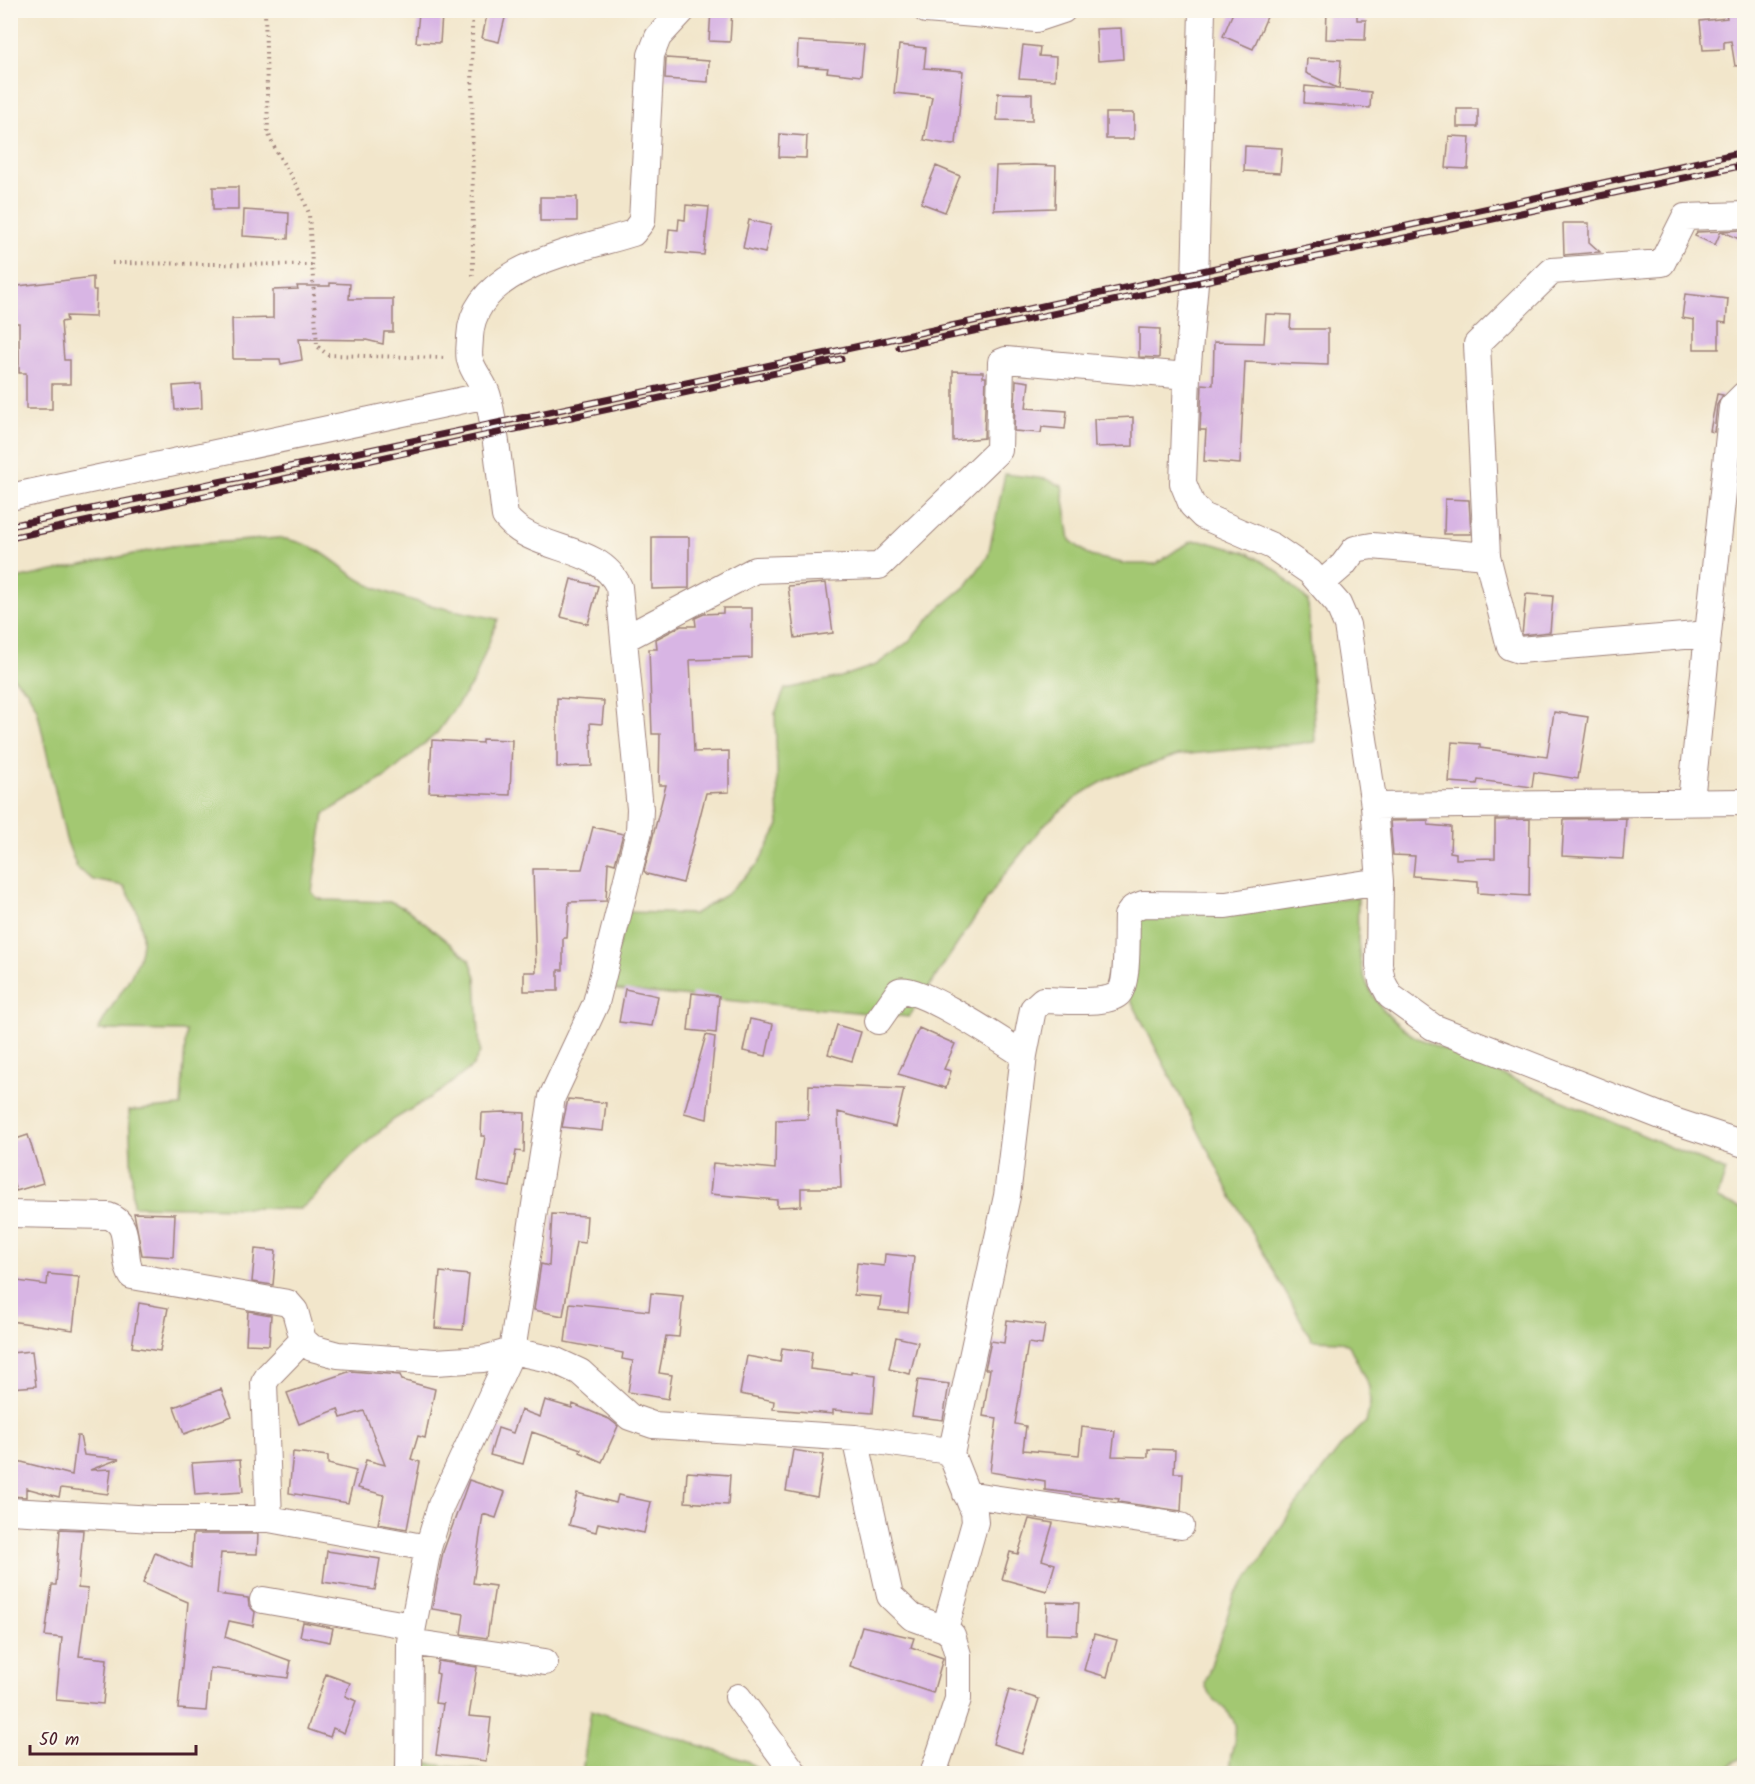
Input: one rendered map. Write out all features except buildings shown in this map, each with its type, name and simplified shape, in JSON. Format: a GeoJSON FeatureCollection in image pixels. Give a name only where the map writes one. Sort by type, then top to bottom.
{"type":"FeatureCollection","features":[{"type":"Feature","properties":{"kind":"street"},"geometry":{"type":"LineString","coordinates":[[409,1773],[411,1634],[428,1548],[441,1505],[512,1351],[552,1097],[596,1003],[639,831],[640,809],[619,587],[614,575],[602,563],[512,525],[506,516],[487,395],[469,359],[473,317],[482,302],[499,284],[528,266],[633,233],[642,221],[651,55],[658,37],[683,10]]}},
{"type":"Feature","properties":{"kind":"street"},"geometry":{"type":"LineString","coordinates":[[926,10],[1036,19],[1063,10]]}},
{"type":"Feature","properties":{"kind":"street"},"geometry":{"type":"LineString","coordinates":[[1202,10],[1195,283],[1187,376],[1183,483],[1192,505],[1203,516],[1292,557],[1321,584],[1338,604],[1347,625],[1374,806],[1380,881],[1379,965],[1382,981],[1390,996],[1433,1027],[1744,1144]]}},
{"type":"Feature","properties":{"kind":"street"},"geometry":{"type":"LineString","coordinates":[[1708,634],[1519,650],[1510,647],[1487,556],[1477,344],[1552,271],[1662,263],[1685,217],[1744,215]]}},
{"type":"Feature","properties":{"kind":"street"},"geometry":{"type":"LineString","coordinates":[[624,639],[755,570],[879,566],[999,450],[1001,362],[1006,360],[1187,376]]}},
{"type":"Feature","properties":{"kind":"street"},"geometry":{"type":"LineString","coordinates":[[10,497],[487,395]]}},
{"type":"Feature","properties":{"kind":"street"},"geometry":{"type":"LineString","coordinates":[[1691,801],[1732,407],[1744,395]]}},
{"type":"Feature","properties":{"kind":"street"},"geometry":{"type":"LineString","coordinates":[[1321,584],[1343,565],[1355,549],[1372,546],[1487,556]]}},
{"type":"Feature","properties":{"kind":"street"},"geometry":{"type":"LineString","coordinates":[[1374,806],[1744,802]]}},
{"type":"Feature","properties":{"kind":"street"},"geometry":{"type":"LineString","coordinates":[[951,1454],[1006,1196],[1024,1055],[1034,1009],[1043,1000],[1107,1000],[1119,994],[1124,983],[1127,916],[1133,908],[1143,904],[1226,905],[1380,881]]}},
{"type":"Feature","properties":{"kind":"street"},"geometry":{"type":"LineString","coordinates":[[878,1022],[899,991],[909,989],[952,1010],[1024,1055]]}},
{"type":"Feature","properties":{"kind":"street"},"geometry":{"type":"LineString","coordinates":[[10,1214],[116,1218],[123,1226],[128,1268],[132,1276],[288,1303],[295,1311],[303,1340],[312,1348],[338,1355],[435,1362],[483,1359],[512,1351],[555,1360],[580,1372],[630,1417],[653,1425],[855,1438],[951,1454],[956,1461],[966,1494],[975,1512],[975,1522],[945,1629]]}},
{"type":"Feature","properties":{"kind":"street"},"geometry":{"type":"LineString","coordinates":[[269,1519],[264,1383],[303,1340]]}},
{"type":"Feature","properties":{"kind":"street"},"geometry":{"type":"LineString","coordinates":[[855,1438],[890,1596],[912,1617],[945,1629],[952,1635],[958,1655],[958,1699],[933,1773]]}},
{"type":"Feature","properties":{"kind":"street"},"geometry":{"type":"LineString","coordinates":[[966,1494],[1181,1526]]}},
{"type":"Feature","properties":{"kind":"street"},"geometry":{"type":"LineString","coordinates":[[10,1511],[155,1519],[269,1519],[428,1548]]}},
{"type":"Feature","properties":{"kind":"street"},"geometry":{"type":"LineString","coordinates":[[263,1600],[545,1662]]}},
{"type":"Feature","properties":{"kind":"street"},"geometry":{"type":"LineString","coordinates":[[738,1697],[795,1773]]}},
{"type":"Feature","properties":{"kind":"path"},"geometry":{"type":"LineString","coordinates":[[265,10],[268,132],[273,148],[305,200],[309,214],[317,346],[321,352],[328,355],[469,359]]}},
{"type":"Feature","properties":{"kind":"path"},"geometry":{"type":"LineString","coordinates":[[472,10],[473,317]]}},
{"type":"Feature","properties":{"kind":"path"},"geometry":{"type":"LineString","coordinates":[[112,263],[312,265]]}},
{"type":"Feature","properties":{"kind":"green space"},"geometry":{"type":"Polygon","coordinates":[[[1005,474],[1046,479],[1062,486],[1070,540],[1090,556],[1127,564],[1156,564],[1193,541],[1203,541],[1248,553],[1275,569],[1308,601],[1315,742],[1179,755],[1109,778],[1081,794],[1046,823],[1000,880],[909,1017],[606,989],[628,912],[694,914],[727,894],[758,864],[779,825],[775,714],[785,689],[841,677],[876,665],[908,642],[938,609],[967,585],[988,556],[1005,474]]]}},
{"type":"Feature","properties":{"kind":"green space"},"geometry":{"type":"Polygon","coordinates":[[[278,538],[295,541],[321,552],[352,575],[378,589],[422,603],[498,619],[474,681],[437,733],[387,776],[324,814],[312,892],[317,898],[325,900],[392,902],[408,910],[470,960],[476,977],[480,1052],[473,1066],[441,1091],[393,1120],[349,1158],[314,1198],[300,1209],[133,1206],[129,1111],[181,1106],[186,1031],[98,1030],[138,961],[142,945],[141,928],[136,909],[124,886],[93,880],[77,868],[66,839],[37,709],[28,692],[11,675],[11,580],[171,546],[278,538]]]}},
{"type":"Feature","properties":{"kind":"green space"},"geometry":{"type":"Polygon","coordinates":[[[1358,897],[1358,940],[1364,977],[1371,993],[1396,1023],[1415,1037],[1726,1171],[1717,1199],[1744,1209],[1744,1756],[1733,1763],[1727,1773],[1338,1774],[1312,1765],[1297,1773],[1230,1772],[1235,1725],[1229,1714],[1210,1695],[1205,1683],[1234,1596],[1260,1562],[1288,1516],[1342,1445],[1366,1422],[1370,1404],[1369,1387],[1349,1345],[1340,1341],[1312,1340],[1231,1195],[1129,996],[1128,917],[1358,897]]]}},
{"type":"Feature","properties":{"kind":"green space"},"geometry":{"type":"Polygon","coordinates":[[[591,1710],[747,1761],[764,1773],[582,1773],[591,1710]]]}},
{"type":"Feature","properties":{"kind":"green space"},"geometry":{"type":"Polygon","coordinates":[[[402,1760],[499,1773],[402,1774],[402,1760]]]}},
{"type":"Feature","properties":{"kind":"railway"},"geometry":{"type":"LineString","coordinates":[[10,526],[837,351],[1744,152]]}},
{"type":"Feature","properties":{"kind":"railway"},"geometry":{"type":"LineString","coordinates":[[899,347],[1744,165]]}},
{"type":"Feature","properties":{"kind":"railway"},"geometry":{"type":"LineString","coordinates":[[10,538],[841,359]]}}]}
